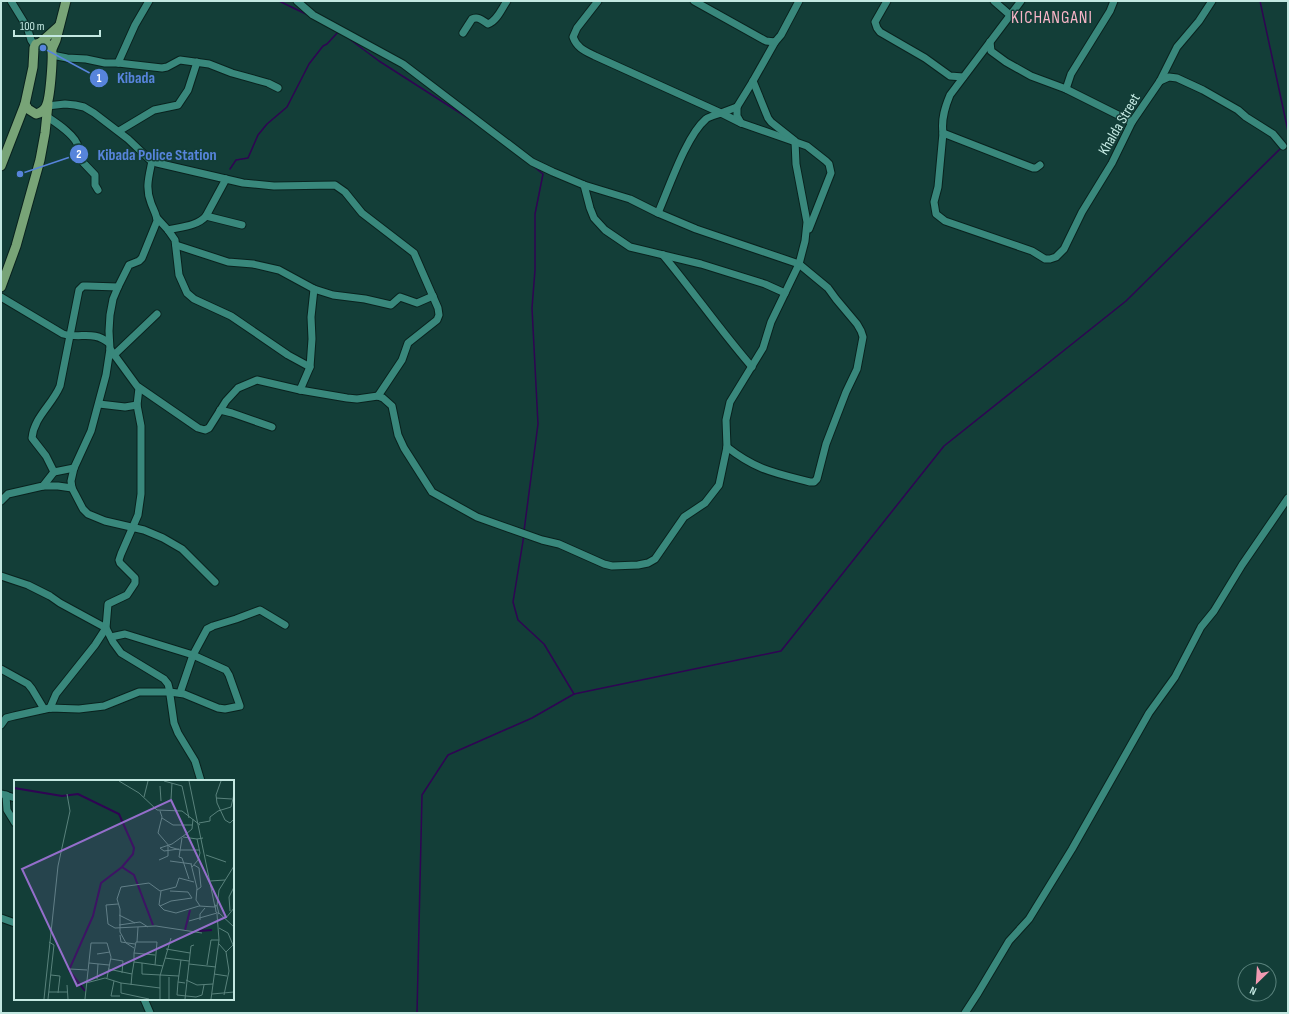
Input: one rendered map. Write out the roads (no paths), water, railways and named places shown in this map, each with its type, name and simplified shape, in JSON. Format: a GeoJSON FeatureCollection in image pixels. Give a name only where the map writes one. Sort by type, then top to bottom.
{"type":"FeatureCollection","features":[{"type":"Feature","properties":{"kind":"main road"},"geometry":{"type":"LineString","coordinates":[[1,287],[16,246],[40,160],[45,133],[52,67],[52,52],[66,1]]}},
{"type":"Feature","properties":{"kind":"main road"},"geometry":{"type":"LineString","coordinates":[[1,166],[25,104],[33,67],[33,50],[59,26]]}},
{"type":"Feature","properties":{"kind":"main road"},"geometry":{"type":"LineString","coordinates":[[38,44],[48,43],[52,52]]}},
{"type":"Feature","properties":{"kind":"main road"},"geometry":{"type":"LineString","coordinates":[[25,104],[28,109],[46,119]]}},
{"type":"Feature","properties":{"kind":"main road"},"geometry":{"type":"LineString","coordinates":[[18,124],[29,116],[43,111],[48,105]]}},
{"type":"Feature","properties":{"kind":"street"},"geometry":{"type":"LineString","coordinates":[[11,1],[27,27],[31,40],[38,44]]}},
{"type":"Feature","properties":{"kind":"street"},"geometry":{"type":"LineString","coordinates":[[118,62],[135,25],[150,1]]}},
{"type":"Feature","properties":{"kind":"street"},"geometry":{"type":"LineString","coordinates":[[297,1],[314,15],[403,64],[532,162],[584,185],[630,199],[696,229],[799,264],[828,288],[836,300],[857,324],[861,331],[862,337],[857,369],[846,392],[826,444],[815,481],[810,482],[773,473],[746,461],[726,446]]}},
{"type":"Feature","properties":{"kind":"street"},"geometry":{"type":"LineString","coordinates":[[463,33],[474,18],[478,17],[488,24],[490,23],[495,19],[507,1]]}},
{"type":"Feature","properties":{"kind":"street"},"geometry":{"type":"LineString","coordinates":[[1,297],[59,332],[69,336],[100,336],[139,388],[198,428],[204,430],[209,428],[226,401],[238,388],[254,380],[300,390],[357,399],[378,396],[384,398],[392,406],[398,435],[404,448],[432,492],[477,518],[542,540],[559,544],[604,564],[612,566],[648,563],[658,556],[684,518],[705,503],[715,492],[720,480],[726,446],[726,420],[730,402],[763,348],[771,322],[799,264],[805,241],[829,178],[830,169],[826,161],[806,146],[741,123],[584,50],[576,44],[574,37],[577,28],[598,1]]}},
{"type":"Feature","properties":{"kind":"street"},"geometry":{"type":"LineString","coordinates":[[694,1],[766,41],[775,42]]}},
{"type":"Feature","properties":{"kind":"street"},"geometry":{"type":"LineString","coordinates":[[741,123],[737,116],[737,107],[775,42],[781,35],[799,1]]}},
{"type":"Feature","properties":{"kind":"street"},"geometry":{"type":"LineString","coordinates":[[887,1],[875,22],[880,32],[925,58],[950,76],[956,78],[963,77]]}},
{"type":"Feature","properties":{"kind":"street"},"geometry":{"type":"LineString","coordinates":[[994,1],[1010,15]]}},
{"type":"Feature","properties":{"kind":"street"},"geometry":{"type":"LineString","coordinates":[[1021,1],[950,95],[945,107],[942,124],[943,133],[1033,168],[1040,165]]}},
{"type":"Feature","properties":{"kind":"street"},"geometry":{"type":"LineString","coordinates":[[1066,89],[1071,74],[1110,11],[1114,1]]}},
{"type":"Feature","properties":{"kind":"street","name":"Khalda Street"},"geometry":{"type":"LineString","coordinates":[[943,133],[938,187],[934,202],[936,214],[950,223],[1025,249],[1045,259],[1050,259],[1060,255],[1064,250],[1082,212],[1112,163],[1132,122],[1160,81],[1178,47],[1199,21],[1212,1]]}},
{"type":"Feature","properties":{"kind":"street"},"geometry":{"type":"LineString","coordinates":[[990,42],[991,51],[1006,62],[1031,76],[1066,89],[1132,122]]}},
{"type":"Feature","properties":{"kind":"street"},"geometry":{"type":"LineString","coordinates":[[52,52],[73,59],[86,59],[105,63],[118,62],[162,68],[180,60],[198,62],[209,64],[232,73],[268,83],[278,88]]}},
{"type":"Feature","properties":{"kind":"street"},"geometry":{"type":"LineString","coordinates":[[119,131],[154,110],[178,105],[188,90],[198,62]]}},
{"type":"Feature","properties":{"kind":"street"},"geometry":{"type":"LineString","coordinates":[[1160,81],[1169,77],[1178,78],[1203,90],[1238,110],[1246,117],[1273,134],[1283,146]]}},
{"type":"Feature","properties":{"kind":"street"},"geometry":{"type":"LineString","coordinates":[[753,81],[768,118],[795,141],[796,164],[807,217],[805,241]]}},
{"type":"Feature","properties":{"kind":"street"},"geometry":{"type":"LineString","coordinates":[[48,105],[65,104],[84,107],[119,131],[152,161],[175,168],[243,183],[274,186],[335,185],[345,192],[362,213],[414,253],[438,308],[439,315],[437,320],[434,324],[408,343],[402,360],[378,396]]}},
{"type":"Feature","properties":{"kind":"street"},"geometry":{"type":"LineString","coordinates":[[658,213],[693,134],[706,118],[737,107]]}},
{"type":"Feature","properties":{"kind":"street"},"geometry":{"type":"LineString","coordinates":[[46,119],[60,125],[70,134],[77,144],[77,156],[95,175],[95,185],[98,190]]}},
{"type":"Feature","properties":{"kind":"street"},"geometry":{"type":"LineString","coordinates":[[152,161],[147,188],[149,199],[154,214],[175,240],[179,275],[189,296],[194,300],[231,316],[288,355],[310,367]]}},
{"type":"Feature","properties":{"kind":"street"},"geometry":{"type":"LineString","coordinates":[[168,230],[198,222],[206,216],[226,179]]}},
{"type":"Feature","properties":{"kind":"street"},"geometry":{"type":"LineString","coordinates":[[584,185],[594,218],[605,230],[630,247],[701,264],[765,284],[785,293]]}},
{"type":"Feature","properties":{"kind":"street"},"geometry":{"type":"LineString","coordinates":[[206,216],[242,225]]}},
{"type":"Feature","properties":{"kind":"street"},"geometry":{"type":"LineString","coordinates":[[157,218],[156,225],[142,258],[139,261],[129,265],[118,287],[110,315],[111,349],[99,404],[91,431],[74,468],[71,480],[72,488],[83,509],[88,514],[110,522],[133,526],[163,538],[182,549],[215,582]]}},
{"type":"Feature","properties":{"kind":"street"},"geometry":{"type":"LineString","coordinates":[[176,245],[228,262],[253,264],[279,270],[314,289],[339,297],[365,299],[391,305],[400,297],[417,303],[433,296]]}},
{"type":"Feature","properties":{"kind":"street"},"geometry":{"type":"LineString","coordinates":[[663,255],[693,291],[727,338],[752,366]]}},
{"type":"Feature","properties":{"kind":"street"},"geometry":{"type":"LineString","coordinates":[[54,472],[46,456],[32,438],[32,432],[38,418],[60,386],[77,296],[81,288],[88,286],[118,287]]}},
{"type":"Feature","properties":{"kind":"street"},"geometry":{"type":"LineString","coordinates":[[300,390],[310,367],[312,339],[311,317],[314,289]]}},
{"type":"Feature","properties":{"kind":"street"},"geometry":{"type":"LineString","coordinates":[[111,349],[157,314]]}},
{"type":"Feature","properties":{"kind":"street"},"geometry":{"type":"LineString","coordinates":[[47,708],[56,694],[95,645],[106,628],[108,604],[124,598],[135,583],[135,578],[119,560],[138,515],[141,494],[141,426],[137,405],[139,388]]}},
{"type":"Feature","properties":{"kind":"street"},"geometry":{"type":"LineString","coordinates":[[99,404],[125,407],[137,405]]}},
{"type":"Feature","properties":{"kind":"street"},"geometry":{"type":"LineString","coordinates":[[220,410],[272,427]]}},
{"type":"Feature","properties":{"kind":"street"},"geometry":{"type":"LineString","coordinates":[[42,486],[54,472],[74,468]]}},
{"type":"Feature","properties":{"kind":"street"},"geometry":{"type":"LineString","coordinates":[[1,501],[8,494],[42,486],[72,488]]}},
{"type":"Feature","properties":{"kind":"street"},"geometry":{"type":"LineString","coordinates":[[965,1013],[978,994],[1009,940],[1029,919],[1072,849],[1149,713],[1175,677],[1201,627],[1214,612],[1242,565],[1288,498]]}},
{"type":"Feature","properties":{"kind":"street"},"geometry":{"type":"LineString","coordinates":[[1,576],[28,585],[106,628],[110,637],[121,653],[168,684],[174,723],[178,733],[195,761],[201,780]]}},
{"type":"Feature","properties":{"kind":"street"},"geometry":{"type":"LineString","coordinates":[[180,693],[194,655],[210,627],[260,610],[285,625]]}},
{"type":"Feature","properties":{"kind":"street"},"geometry":{"type":"LineString","coordinates":[[1,725],[9,717],[47,708],[78,709],[104,706],[135,693],[180,693],[187,694],[222,708],[227,709],[240,706],[228,672],[194,655],[125,634],[110,637]]}},
{"type":"Feature","properties":{"kind":"street"},"geometry":{"type":"LineString","coordinates":[[1,669],[28,684],[47,708]]}},
{"type":"Feature","properties":{"kind":"street"},"geometry":{"type":"LineString","coordinates":[[14,798],[3,795],[7,810],[14,820]]}},
{"type":"Feature","properties":{"kind":"street"},"geometry":{"type":"LineString","coordinates":[[1,918],[14,923]]}},
{"type":"Feature","properties":{"kind":"street"},"geometry":{"type":"LineString","coordinates":[[144,1000],[150,1013]]}},
{"type":"Feature","properties":{"kind":"waterway"},"geometry":{"type":"LineString","coordinates":[[279,1],[310,16]]}},
{"type":"Feature","properties":{"kind":"waterway"},"geometry":{"type":"LineString","coordinates":[[1260,1],[1288,131]]}},
{"type":"Feature","properties":{"kind":"waterway"},"geometry":{"type":"LineString","coordinates":[[230,169],[236,160],[248,158],[258,135],[267,124],[287,107],[309,64],[323,46],[327,44],[339,31]]}},
{"type":"Feature","properties":{"kind":"waterway"},"geometry":{"type":"LineString","coordinates":[[348,38],[379,61],[471,120]]}},
{"type":"Feature","properties":{"kind":"waterway"},"geometry":{"type":"LineString","coordinates":[[417,1013],[422,795],[448,755],[532,718],[574,694],[781,651],[944,446],[1126,301],[1281,148]]}},
{"type":"Feature","properties":{"kind":"waterway"},"geometry":{"type":"LineString","coordinates":[[524,531],[538,424],[532,308],[535,270],[535,214],[543,174],[533,166]]}},
{"type":"Feature","properties":{"kind":"waterway"},"geometry":{"type":"LineString","coordinates":[[524,535],[513,602],[518,620],[544,644],[574,694]]}},
{"type":"Feature","properties":{"kind":"place","name":"Kibada"},"geometry":{"type":"Point","coordinates":[43,48]}},
{"type":"Feature","properties":{"kind":"place","name":"Kibada Police Station"},"geometry":{"type":"Point","coordinates":[20,174]}},
{"type":"Feature","properties":{"kind":"district","name":"KICHANGANI"},"geometry":{"type":"Point","coordinates":[1052,17]}}]}
